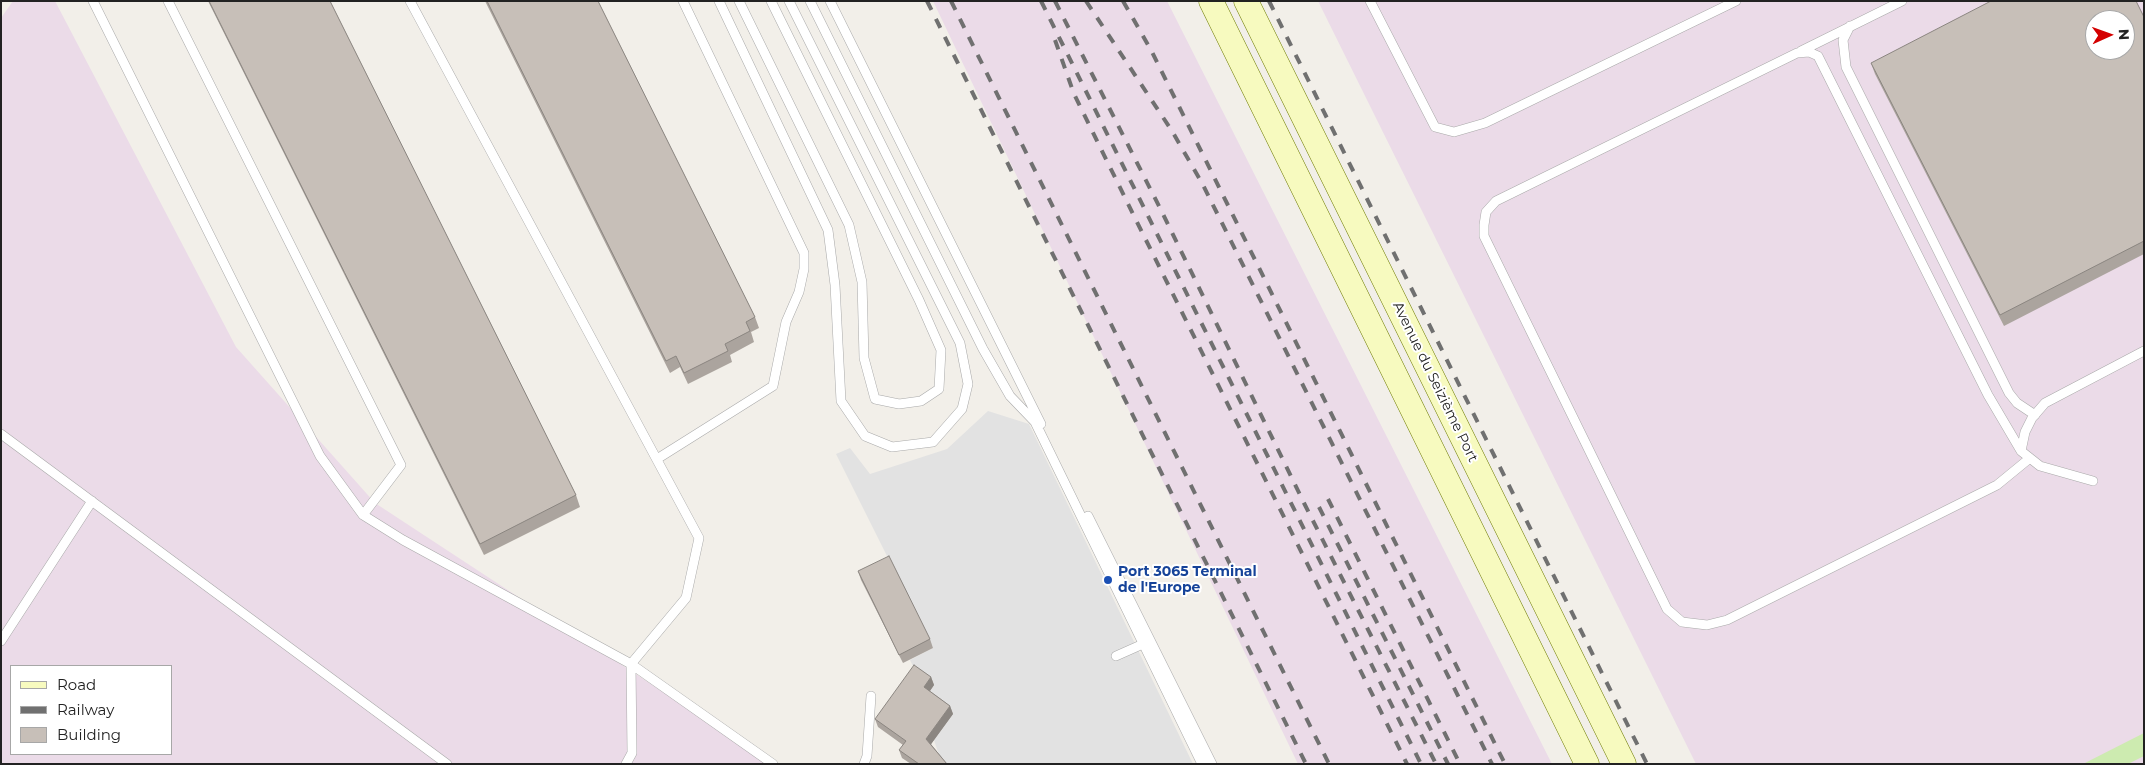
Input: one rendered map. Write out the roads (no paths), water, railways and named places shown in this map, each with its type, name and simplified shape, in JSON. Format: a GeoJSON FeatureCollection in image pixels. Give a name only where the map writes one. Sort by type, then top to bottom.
{"type":"FeatureCollection","features":[{"type":"Feature","properties":{"kind":"main road"},"geometry":{"type":"LineString","coordinates":[[1211,1],[1587,764]]}},
{"type":"Feature","properties":{"kind":"main road","name":"Avenue du Seizième Port"},"geometry":{"type":"LineString","coordinates":[[1246,1],[1624,764]]}},
{"type":"Feature","properties":{"kind":"lane"},"geometry":{"type":"LineString","coordinates":[[93,1],[320,456],[363,515],[403,540],[631,664],[773,764]]}},
{"type":"Feature","properties":{"kind":"lane"},"geometry":{"type":"LineString","coordinates":[[168,1],[402,465],[363,515]]}},
{"type":"Feature","properties":{"kind":"lane"},"geometry":{"type":"LineString","coordinates":[[410,1],[699,538],[686,598],[631,664],[632,753],[626,764]]}},
{"type":"Feature","properties":{"kind":"lane"},"geometry":{"type":"LineString","coordinates":[[657,459],[774,386],[786,322],[799,292],[804,269],[804,253],[683,1]]}},
{"type":"Feature","properties":{"kind":"lane"},"geometry":{"type":"LineString","coordinates":[[719,1],[828,230],[835,285],[842,401],[865,436],[892,447],[933,442],[962,409],[968,384],[960,343],[789,1]]}},
{"type":"Feature","properties":{"kind":"lane"},"geometry":{"type":"LineString","coordinates":[[739,1],[849,225],[862,282],[864,358],[876,399],[899,404],[920,401],[939,389],[941,350],[919,300],[771,1]]}},
{"type":"Feature","properties":{"kind":"lane"},"geometry":{"type":"LineString","coordinates":[[810,1],[983,349],[1010,396],[1038,422],[1202,764]]}},
{"type":"Feature","properties":{"kind":"lane"},"geometry":{"type":"LineString","coordinates":[[830,1],[1038,422],[1212,764]]}},
{"type":"Feature","properties":{"kind":"lane"},"geometry":{"type":"LineString","coordinates":[[1370,1],[1434,128],[1454,132],[1485,122],[1736,1]]}},
{"type":"Feature","properties":{"kind":"lane"},"geometry":{"type":"LineString","coordinates":[[1902,1],[1496,201],[1486,212],[1484,236],[1667,609],[1682,622],[1707,625],[1727,620],[1996,485],[2030,458]]}},
{"type":"Feature","properties":{"kind":"lane"},"geometry":{"type":"LineString","coordinates":[[1850,26],[1843,40],[1846,68],[2009,393],[2017,402],[2035,415]]}},
{"type":"Feature","properties":{"kind":"lane"},"geometry":{"type":"LineString","coordinates":[[1797,53],[1809,52],[1818,56],[1988,395],[2021,451],[2040,466],[2093,481]]}},
{"type":"Feature","properties":{"kind":"lane"},"geometry":{"type":"LineString","coordinates":[[2021,451],[2025,432],[2045,403],[2144,351]]}},
{"type":"Feature","properties":{"kind":"lane"},"geometry":{"type":"LineString","coordinates":[[1,434],[447,764]]}},
{"type":"Feature","properties":{"kind":"lane"},"geometry":{"type":"LineString","coordinates":[[1,641],[92,501]]}},
{"type":"Feature","properties":{"kind":"lane"},"geometry":{"type":"LineString","coordinates":[[1116,656],[1143,644]]}},
{"type":"Feature","properties":{"kind":"lane"},"geometry":{"type":"LineString","coordinates":[[864,764],[868,756],[871,696]]}},
{"type":"Feature","properties":{"kind":"railway"},"geometry":{"type":"LineString","coordinates":[[927,1],[1306,764]]}},
{"type":"Feature","properties":{"kind":"railway"},"geometry":{"type":"LineString","coordinates":[[951,1],[1329,764]]}},
{"type":"Feature","properties":{"kind":"railway"},"geometry":{"type":"LineString","coordinates":[[1041,1],[1421,764]]}},
{"type":"Feature","properties":{"kind":"railway"},"geometry":{"type":"LineString","coordinates":[[1055,1],[1436,764]]}},
{"type":"Feature","properties":{"kind":"railway"},"geometry":{"type":"LineString","coordinates":[[1086,1],[1172,131],[1202,183],[1492,764]]}},
{"type":"Feature","properties":{"kind":"railway"},"geometry":{"type":"LineString","coordinates":[[1123,1],[1151,50],[1505,764]]}},
{"type":"Feature","properties":{"kind":"railway"},"geometry":{"type":"LineString","coordinates":[[1269,1],[1647,764]]}},
{"type":"Feature","properties":{"kind":"railway"},"geometry":{"type":"LineString","coordinates":[[1055,40],[1074,94],[1407,764]]}},
{"type":"Feature","properties":{"kind":"railway"},"geometry":{"type":"LineString","coordinates":[[1328,499],[1460,764]]}},
{"type":"Feature","properties":{"kind":"railway"},"geometry":{"type":"LineString","coordinates":[[1319,507],[1448,764]]}},
{"type":"Feature","properties":{"kind":"place","name":"Port 3065 Terminal de l'Europe"},"geometry":{"type":"Point","coordinates":[1108,580]}}]}
